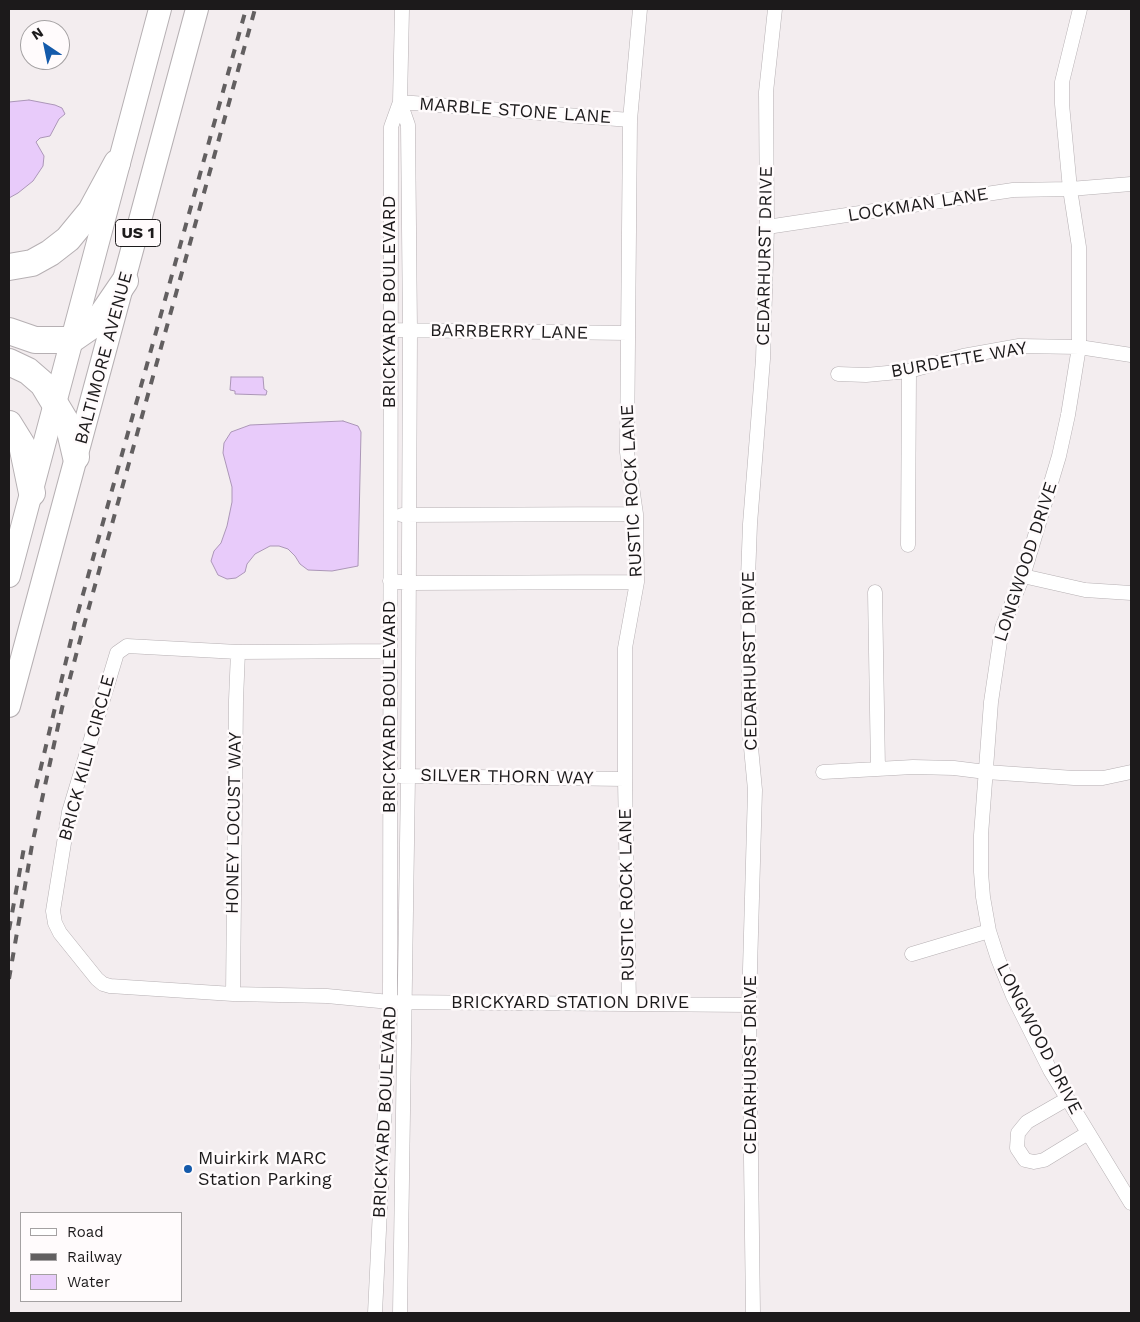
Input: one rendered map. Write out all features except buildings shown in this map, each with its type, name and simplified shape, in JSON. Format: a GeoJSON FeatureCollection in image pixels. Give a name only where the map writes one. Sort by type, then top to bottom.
{"type":"FeatureCollection","features":[{"type":"Feature","properties":{"kind":"highway"},"geometry":{"type":"LineString","coordinates":[[9,267],[32,263],[50,254],[68,239],[91,211],[117,163]]}},
{"type":"Feature","properties":{"kind":"highway"},"geometry":{"type":"LineString","coordinates":[[9,331],[35,340],[71,340],[98,322],[125,281]]}},
{"type":"Feature","properties":{"kind":"highway"},"geometry":{"type":"LineString","coordinates":[[9,362],[28,371],[43,384],[69,427],[76,457]]}},
{"type":"Feature","properties":{"kind":"highway"},"geometry":{"type":"LineString","coordinates":[[9,424],[22,445],[32,493]]}},
{"type":"Feature","properties":{"kind":"main road","name":"BALTIMORE AVENUE"},"geometry":{"type":"LineString","coordinates":[[9,576],[117,163],[160,9]]}},
{"type":"Feature","properties":{"kind":"main road","name":"BALTIMORE AVENUE"},"geometry":{"type":"LineString","coordinates":[[9,706],[197,9]]}},
{"type":"Feature","properties":{"kind":"street","name":"BRICKYARD BOULEVARD"},"geometry":{"type":"LineString","coordinates":[[375,1313],[390,1002],[391,127],[400,102],[402,9]]}},
{"type":"Feature","properties":{"kind":"street","name":"RUSTIC ROCK LANE"},"geometry":{"type":"LineString","coordinates":[[629,1003],[625,648],[637,582],[636,514],[627,452],[630,120],[640,9]]}},
{"type":"Feature","properties":{"kind":"street","name":"CEDARHURST DRIVE"},"geometry":{"type":"LineString","coordinates":[[753,1313],[750,1004],[755,790],[749,726],[748,578],[750,524],[762,388],[767,228],[766,92],[775,9]]}},
{"type":"Feature","properties":{"kind":"street","name":"LONGWOOD DRIVE"},"geometry":{"type":"LineString","coordinates":[[1080,9],[1062,82],[1062,121],[1079,248],[1079,346],[1068,415],[1059,456],[1023,576],[1002,628],[991,702],[981,835],[982,897],[989,931],[1013,996],[1067,1099],[1131,1203]]}},
{"type":"Feature","properties":{"kind":"street","name":"BRICKYARD BOULEVARD"},"geometry":{"type":"LineString","coordinates":[[400,102],[408,125],[410,331],[410,583],[406,1002],[400,1313]]}},
{"type":"Feature","properties":{"kind":"street","name":"MARBLE STONE LANE"},"geometry":{"type":"LineString","coordinates":[[400,102],[630,120]]}},
{"type":"Feature","properties":{"kind":"street","name":"LOCKMAN LANE"},"geometry":{"type":"LineString","coordinates":[[767,228],[1013,190],[1131,184]]}},
{"type":"Feature","properties":{"kind":"street","name":"BARRBERRY LANE"},"geometry":{"type":"LineString","coordinates":[[390,330],[628,333]]}},
{"type":"Feature","properties":{"kind":"street","name":"BURDETTE WAY"},"geometry":{"type":"LineString","coordinates":[[838,374],[866,375],[909,371],[963,356],[1019,346],[1079,346],[1131,355]]}},
{"type":"Feature","properties":{"kind":"street"},"geometry":{"type":"LineString","coordinates":[[908,545],[909,371]]}},
{"type":"Feature","properties":{"kind":"street"},"geometry":{"type":"LineString","coordinates":[[390,515],[636,514]]}},
{"type":"Feature","properties":{"kind":"street"},"geometry":{"type":"LineString","coordinates":[[1023,576],[1085,590],[1131,593]]}},
{"type":"Feature","properties":{"kind":"street"},"geometry":{"type":"LineString","coordinates":[[390,580],[410,583],[637,582]]}},
{"type":"Feature","properties":{"kind":"street"},"geometry":{"type":"LineString","coordinates":[[875,592],[878,769]]}},
{"type":"Feature","properties":{"kind":"street","name":"BRICK KILN CIRCLE"},"geometry":{"type":"LineString","coordinates":[[390,652],[238,652],[127,646],[117,653],[69,812],[54,911],[55,923],[60,933],[97,979],[103,984],[110,986],[233,994],[327,996],[390,1002]]}},
{"type":"Feature","properties":{"kind":"street","name":"HONEY LOCUST WAY"},"geometry":{"type":"LineString","coordinates":[[233,994],[238,652]]}},
{"type":"Feature","properties":{"kind":"street"},"geometry":{"type":"LineString","coordinates":[[824,772],[914,767],[954,768],[1074,778],[1103,778],[1131,772]]}},
{"type":"Feature","properties":{"kind":"street","name":"SILVER THORN WAY"},"geometry":{"type":"LineString","coordinates":[[390,777],[625,779]]}},
{"type":"Feature","properties":{"kind":"street"},"geometry":{"type":"LineString","coordinates":[[912,954],[989,931]]}},
{"type":"Feature","properties":{"kind":"street","name":"BRICKYARD STATION DRIVE"},"geometry":{"type":"LineString","coordinates":[[390,1002],[750,1004]]}},
{"type":"Feature","properties":{"kind":"street"},"geometry":{"type":"LineString","coordinates":[[1067,1099],[1027,1122],[1018,1132],[1017,1148],[1025,1160],[1034,1162],[1044,1160],[1088,1133]]}},
{"type":"Feature","properties":{"kind":"water"},"geometry":{"type":"Polygon","coordinates":[[[29,100],[55,105],[62,108],[65,114],[59,119],[50,136],[40,138],[36,142],[44,156],[43,166],[33,181],[9,198],[9,102],[29,100]]]}},
{"type":"Feature","properties":{"kind":"water"},"geometry":{"type":"Polygon","coordinates":[[[231,377],[263,377],[264,389],[267,391],[266,395],[235,394],[235,391],[230,390],[231,377]]]}},
{"type":"Feature","properties":{"kind":"water"},"geometry":{"type":"Polygon","coordinates":[[[343,421],[358,426],[361,432],[358,566],[332,571],[308,570],[300,564],[288,549],[270,546],[255,554],[247,564],[245,572],[236,578],[227,579],[218,575],[211,561],[214,551],[221,543],[232,502],[232,487],[223,453],[224,443],[231,432],[250,425],[343,421]]]}},
{"type":"Feature","properties":{"kind":"railway"},"geometry":{"type":"LineString","coordinates":[[36,788],[75,623],[246,9]]}},
{"type":"Feature","properties":{"kind":"railway"},"geometry":{"type":"LineString","coordinates":[[9,979],[32,845],[62,708],[255,9]]}},
{"type":"Feature","properties":{"kind":"railway"},"geometry":{"type":"LineString","coordinates":[[9,930],[25,842]]}},
{"type":"Feature","properties":{"kind":"place","name":"Muirkirk MARC Station Parking"},"geometry":{"type":"Point","coordinates":[188,1169]}}]}
